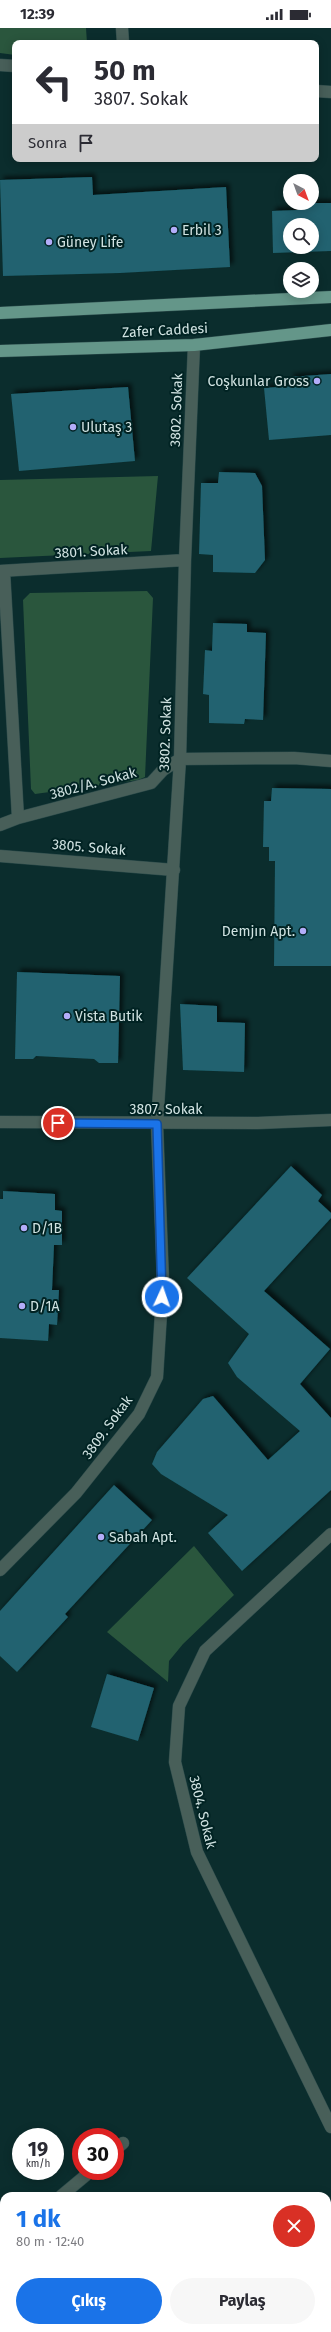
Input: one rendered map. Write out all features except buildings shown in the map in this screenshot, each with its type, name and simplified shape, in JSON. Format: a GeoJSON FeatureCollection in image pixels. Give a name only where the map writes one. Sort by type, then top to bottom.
{"type":"FeatureCollection","features":[{"type":"Feature","properties":{"kind":"main road"},"geometry":{"type":"LineString","coordinates":[[0,313],[331,297]]}},
{"type":"Feature","properties":{"kind":"main road","name":"Zafer Caddesi"},"geometry":{"type":"LineString","coordinates":[[0,351],[194,345],[331,330]]}},
{"type":"Feature","properties":{"kind":"street"},"geometry":{"type":"LineString","coordinates":[[122,28],[123,40]]}},
{"type":"Feature","properties":{"kind":"street"},"geometry":{"type":"LineString","coordinates":[[0,65],[12,66]]}},
{"type":"Feature","properties":{"kind":"street"},"geometry":{"type":"LineString","coordinates":[[319,91],[331,92]]}},
{"type":"Feature","properties":{"kind":"street","name":"3802. Sokak"},"geometry":{"type":"LineString","coordinates":[[157,1124],[180,759],[185,560],[194,345]]}},
{"type":"Feature","properties":{"kind":"street","name":"3801. Sokak"},"geometry":{"type":"LineString","coordinates":[[2,571],[185,560]]}},
{"type":"Feature","properties":{"kind":"street"},"geometry":{"type":"LineString","coordinates":[[2,571],[18,818]]}},
{"type":"Feature","properties":{"kind":"street"},"geometry":{"type":"LineString","coordinates":[[180,759],[294,758],[331,761]]}},
{"type":"Feature","properties":{"kind":"street","name":"3802/A. Sokak"},"geometry":{"type":"LineString","coordinates":[[0,825],[18,818],[151,784],[163,770],[180,759]]}},
{"type":"Feature","properties":{"kind":"street","name":"3805. Sokak"},"geometry":{"type":"LineString","coordinates":[[0,856],[174,870]]}},
{"type":"Feature","properties":{"kind":"street","name":"3807. Sokak"},"geometry":{"type":"LineString","coordinates":[[0,1122],[157,1124],[258,1123],[331,1120]]}},
{"type":"Feature","properties":{"kind":"street","name":"3809. Sokak"},"geometry":{"type":"LineString","coordinates":[[0,1570],[76,1493],[139,1414],[157,1377],[163,1281],[157,1124]]}},
{"type":"Feature","properties":{"kind":"street","name":"3804. Sokak"},"geometry":{"type":"LineString","coordinates":[[331,1534],[205,1651],[179,1706],[175,1762],[197,1852],[331,2127]]}},
{"type":"Feature","properties":{"kind":"street"},"geometry":{"type":"LineString","coordinates":[[66,2192],[80,2180]]}},
{"type":"Feature","properties":{"kind":"green space"},"geometry":{"type":"Polygon","coordinates":[[[0,28],[86,28],[87,40],[12,40],[12,55],[0,53],[0,28]]]}},
{"type":"Feature","properties":{"kind":"green space"},"geometry":{"type":"Polygon","coordinates":[[[158,476],[151,551],[0,558],[0,480],[158,476]]]}},
{"type":"Feature","properties":{"kind":"green space"},"geometry":{"type":"Polygon","coordinates":[[[147,591],[153,598],[145,777],[138,780],[35,794],[31,789],[23,600],[30,593],[147,591]]]}},
{"type":"Feature","properties":{"kind":"green space"},"geometry":{"type":"Polygon","coordinates":[[[194,1546],[234,1595],[183,1644],[169,1661],[168,1682],[107,1632],[194,1546]]]}},
{"type":"Feature","properties":{"kind":"place","name":"Erbil 3"},"geometry":{"type":"Point","coordinates":[174,230]}},
{"type":"Feature","properties":{"kind":"place","name":"Güney Life"},"geometry":{"type":"Point","coordinates":[49,242]}},
{"type":"Feature","properties":{"kind":"place","name":"Coşkunlar Gross"},"geometry":{"type":"Point","coordinates":[317,381]}},
{"type":"Feature","properties":{"kind":"place","name":"Ulutaş 3"},"geometry":{"type":"Point","coordinates":[73,427]}},
{"type":"Feature","properties":{"kind":"place","name":"Demjın Apt."},"geometry":{"type":"Point","coordinates":[303,931]}},
{"type":"Feature","properties":{"kind":"place","name":"Vista Butik"},"geometry":{"type":"Point","coordinates":[67,1016]}},
{"type":"Feature","properties":{"kind":"place","name":"D/1B"},"geometry":{"type":"Point","coordinates":[24,1228]}},
{"type":"Feature","properties":{"kind":"place","name":"D/1A"},"geometry":{"type":"Point","coordinates":[22,1306]}},
{"type":"Feature","properties":{"kind":"place","name":"Sabah Apt."},"geometry":{"type":"Point","coordinates":[101,1537]}},
{"type":"Feature","properties":{"kind":"route"},"geometry":{"type":"LineString","coordinates":[[58,1123],[157,1124],[163,1281],[162,1297]]}}]}
